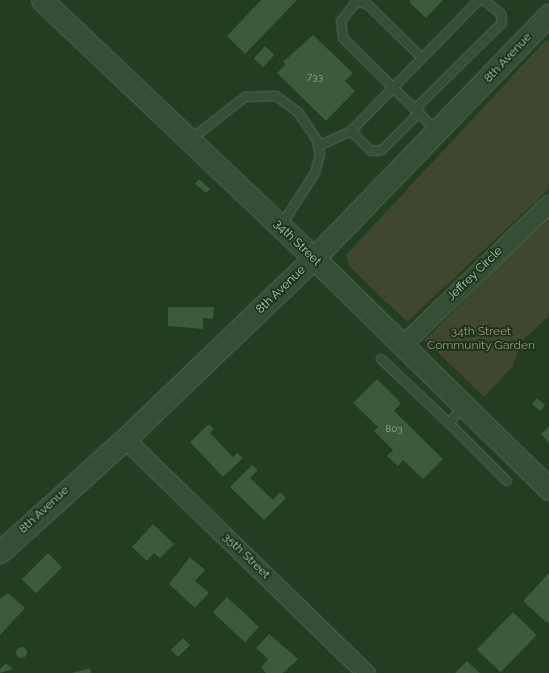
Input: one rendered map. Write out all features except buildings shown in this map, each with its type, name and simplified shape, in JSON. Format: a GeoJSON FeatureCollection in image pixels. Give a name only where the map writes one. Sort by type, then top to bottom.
{"type":"FeatureCollection","features":[{"type":"Feature","properties":{"kind":"street","name":"34th Street"},"geometry":{"type":"LineString","coordinates":[[42,0],[314,258],[549,489]]}},
{"type":"Feature","properties":{"kind":"street","name":"8th Avenue"},"geometry":{"type":"LineString","coordinates":[[0,552],[125,439],[314,258],[438,132],[549,14]]}},
{"type":"Feature","properties":{"kind":"street","name":"Jeffrey Circle"},"geometry":{"type":"LineString","coordinates":[[402,345],[549,203]]}},
{"type":"Feature","properties":{"kind":"street","name":"35th Street"},"geometry":{"type":"LineString","coordinates":[[125,439],[366,673]]}},
{"type":"Feature","properties":{"kind":"lane"},"geometry":{"type":"LineString","coordinates":[[318,146],[351,131],[394,88],[421,57],[479,0]]}},
{"type":"Feature","properties":{"kind":"lane"},"geometry":{"type":"LineString","coordinates":[[351,131],[371,150],[382,150],[417,111],[502,23],[501,14],[484,0]]}},
{"type":"Feature","properties":{"kind":"lane"},"geometry":{"type":"LineString","coordinates":[[421,57],[367,4],[356,2],[341,21],[343,38],[438,132]]}},
{"type":"Feature","properties":{"kind":"lane"},"geometry":{"type":"LineString","coordinates":[[190,140],[228,107],[244,97],[259,94],[276,96],[290,104],[306,120],[318,146],[320,155],[315,173],[281,227]]}},
{"type":"Feature","properties":{"kind":"lane"},"geometry":{"type":"LineString","coordinates":[[381,359],[449,423],[507,481]]}},
{"type":"Feature","properties":{"kind":"lane"},"geometry":{"type":"LineString","coordinates":[[449,423],[464,406]]}},
{"type":"Feature","properties":{"kind":"green space","name":"34th Street Community Garden"},"geometry":{"type":"Polygon","coordinates":[[[546,40],[549,42],[549,189],[407,322],[349,266],[346,255],[546,40]]]}},
{"type":"Feature","properties":{"kind":"green space","name":"34th Street Community Garden"},"geometry":{"type":"Polygon","coordinates":[[[549,215],[549,316],[522,341],[513,366],[484,397],[425,340],[549,215]]]}}]}
